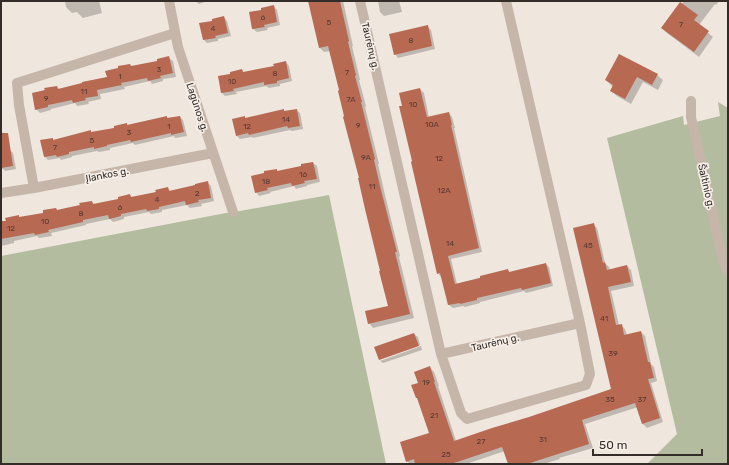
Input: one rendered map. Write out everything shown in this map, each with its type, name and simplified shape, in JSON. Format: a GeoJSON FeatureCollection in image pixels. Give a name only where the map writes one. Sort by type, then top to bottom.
{"type":"FeatureCollection","features":[{"type":"Feature","properties":{"kind":"street","name":"Lagūnos g."},"geometry":{"type":"LineString","coordinates":[[169,1],[178,46],[233,212]]}},
{"type":"Feature","properties":{"kind":"street","name":"Taurėnų g."},"geometry":{"type":"LineString","coordinates":[[360,1],[441,354],[580,323]]}},
{"type":"Feature","properties":{"kind":"street"},"geometry":{"type":"LineString","coordinates":[[441,354],[461,413],[467,419],[586,385],[590,374],[580,323],[506,1]]}},
{"type":"Feature","properties":{"kind":"street"},"geometry":{"type":"LineString","coordinates":[[34,188],[19,105],[17,83],[175,33]]}},
{"type":"Feature","properties":{"kind":"street","name":"Šaltinio g."},"geometry":{"type":"LineString","coordinates":[[691,101],[691,117],[723,261],[728,271]]}},
{"type":"Feature","properties":{"kind":"street","name":"Įlankos g."},"geometry":{"type":"LineString","coordinates":[[1,193],[34,188],[213,153]]}},
{"type":"Feature","properties":{"kind":"green space"},"geometry":{"type":"Polygon","coordinates":[[[718,102],[728,108],[728,464],[647,464],[677,434],[607,138],[683,116],[684,125],[720,116],[718,102]]]}},
{"type":"Feature","properties":{"kind":"green space"},"geometry":{"type":"Polygon","coordinates":[[[329,195],[386,464],[1,464],[1,256],[329,195]]]}},
{"type":"Feature","properties":{"kind":"building"},"geometry":{"type":"Polygon","coordinates":[[[308,1],[340,1],[355,76],[397,252],[395,252],[410,314],[368,324],[365,311],[388,306],[359,178],[343,117],[339,90],[328,46],[319,48],[308,1]]]}},
{"type":"Feature","properties":{"kind":"building"},"geometry":{"type":"Polygon","coordinates":[[[680,2],[698,15],[694,20],[709,31],[694,52],[661,28],[680,2]]]}},
{"type":"Feature","properties":{"kind":"building"},"geometry":{"type":"Polygon","coordinates":[[[274,5],[277,22],[264,25],[265,27],[252,29],[249,12],[261,10],[261,8],[274,5]]]}},
{"type":"Feature","properties":{"kind":"building"},"geometry":{"type":"Polygon","coordinates":[[[224,16],[228,33],[215,36],[216,38],[203,40],[199,23],[212,21],[212,19],[224,16]]]}},
{"type":"Feature","properties":{"kind":"building"},"geometry":{"type":"Polygon","coordinates":[[[428,25],[432,46],[394,55],[389,34],[428,25]]]}},
{"type":"Feature","properties":{"kind":"building"},"geometry":{"type":"Polygon","coordinates":[[[619,54],[658,74],[652,85],[637,77],[625,99],[610,91],[613,85],[605,80],[619,54]]]}},
{"type":"Feature","properties":{"kind":"building"},"geometry":{"type":"Polygon","coordinates":[[[169,56],[173,73],[160,76],[161,78],[148,81],[147,78],[121,83],[122,85],[97,90],[98,96],[85,98],[86,100],[73,103],[72,100],[48,105],[48,107],[35,110],[32,93],[45,90],[44,88],[57,86],[58,89],[107,77],[105,71],[118,68],[118,66],[130,64],[131,66],[157,61],[157,59],[169,56]]]}},
{"type":"Feature","properties":{"kind":"building"},"geometry":{"type":"Polygon","coordinates":[[[286,61],[289,78],[277,81],[277,83],[264,85],[264,82],[233,89],[234,91],[221,93],[218,76],[230,74],[230,72],[242,69],[243,72],[274,66],[273,64],[286,61]]]}},
{"type":"Feature","properties":{"kind":"building"},"geometry":{"type":"Polygon","coordinates":[[[420,88],[427,117],[449,112],[479,248],[448,256],[455,284],[508,269],[509,272],[546,263],[551,283],[477,298],[477,300],[460,304],[448,305],[440,273],[437,274],[399,106],[402,106],[399,93],[420,88]]]}},
{"type":"Feature","properties":{"kind":"building"},"geometry":{"type":"Polygon","coordinates":[[[284,109],[284,111],[297,109],[300,126],[288,128],[287,126],[249,135],[248,133],[236,136],[232,119],[245,116],[245,118],[284,109]]]}},
{"type":"Feature","properties":{"kind":"building"},"geometry":{"type":"Polygon","coordinates":[[[167,116],[167,118],[180,116],[184,132],[171,135],[171,133],[131,142],[130,140],[94,149],[94,147],[69,152],[69,154],[57,157],[56,155],[44,157],[40,140],[53,138],[53,140],[91,130],[91,132],[114,128],[114,126],[127,123],[127,125],[167,116]]]}},
{"type":"Feature","properties":{"kind":"building"},"geometry":{"type":"Polygon","coordinates":[[[1,133],[8,133],[13,166],[1,168],[1,133]]]}},
{"type":"Feature","properties":{"kind":"building"},"geometry":{"type":"Polygon","coordinates":[[[313,162],[317,179],[304,181],[305,183],[292,186],[291,183],[267,188],[268,190],[255,193],[251,176],[264,173],[264,171],[277,169],[277,171],[313,162]]]}},
{"type":"Feature","properties":{"kind":"building"},"geometry":{"type":"Polygon","coordinates":[[[208,181],[211,198],[198,200],[199,202],[186,205],[185,201],[159,207],[159,209],[147,211],[146,209],[121,214],[121,216],[109,219],[108,215],[83,220],[83,222],[48,230],[49,232],[1,239],[1,221],[6,221],[5,218],[43,213],[43,210],[56,208],[57,210],[80,205],[79,203],[92,201],[93,204],[118,199],[118,197],[130,194],[131,197],[156,192],[155,190],[168,187],[169,191],[208,181]]]}},
{"type":"Feature","properties":{"kind":"building"},"geometry":{"type":"Polygon","coordinates":[[[594,223],[603,263],[605,262],[607,270],[627,265],[631,282],[608,287],[616,325],[622,324],[624,335],[641,331],[648,362],[650,362],[654,378],[648,379],[660,418],[642,424],[635,403],[582,420],[589,444],[527,464],[508,464],[502,447],[451,464],[415,464],[414,459],[406,462],[400,442],[429,433],[411,385],[418,383],[414,372],[430,366],[454,441],[611,389],[573,228],[594,223]]]}},
{"type":"Feature","properties":{"kind":"building"},"geometry":{"type":"Polygon","coordinates":[[[414,333],[419,346],[379,360],[374,347],[414,333]]]}}]}
